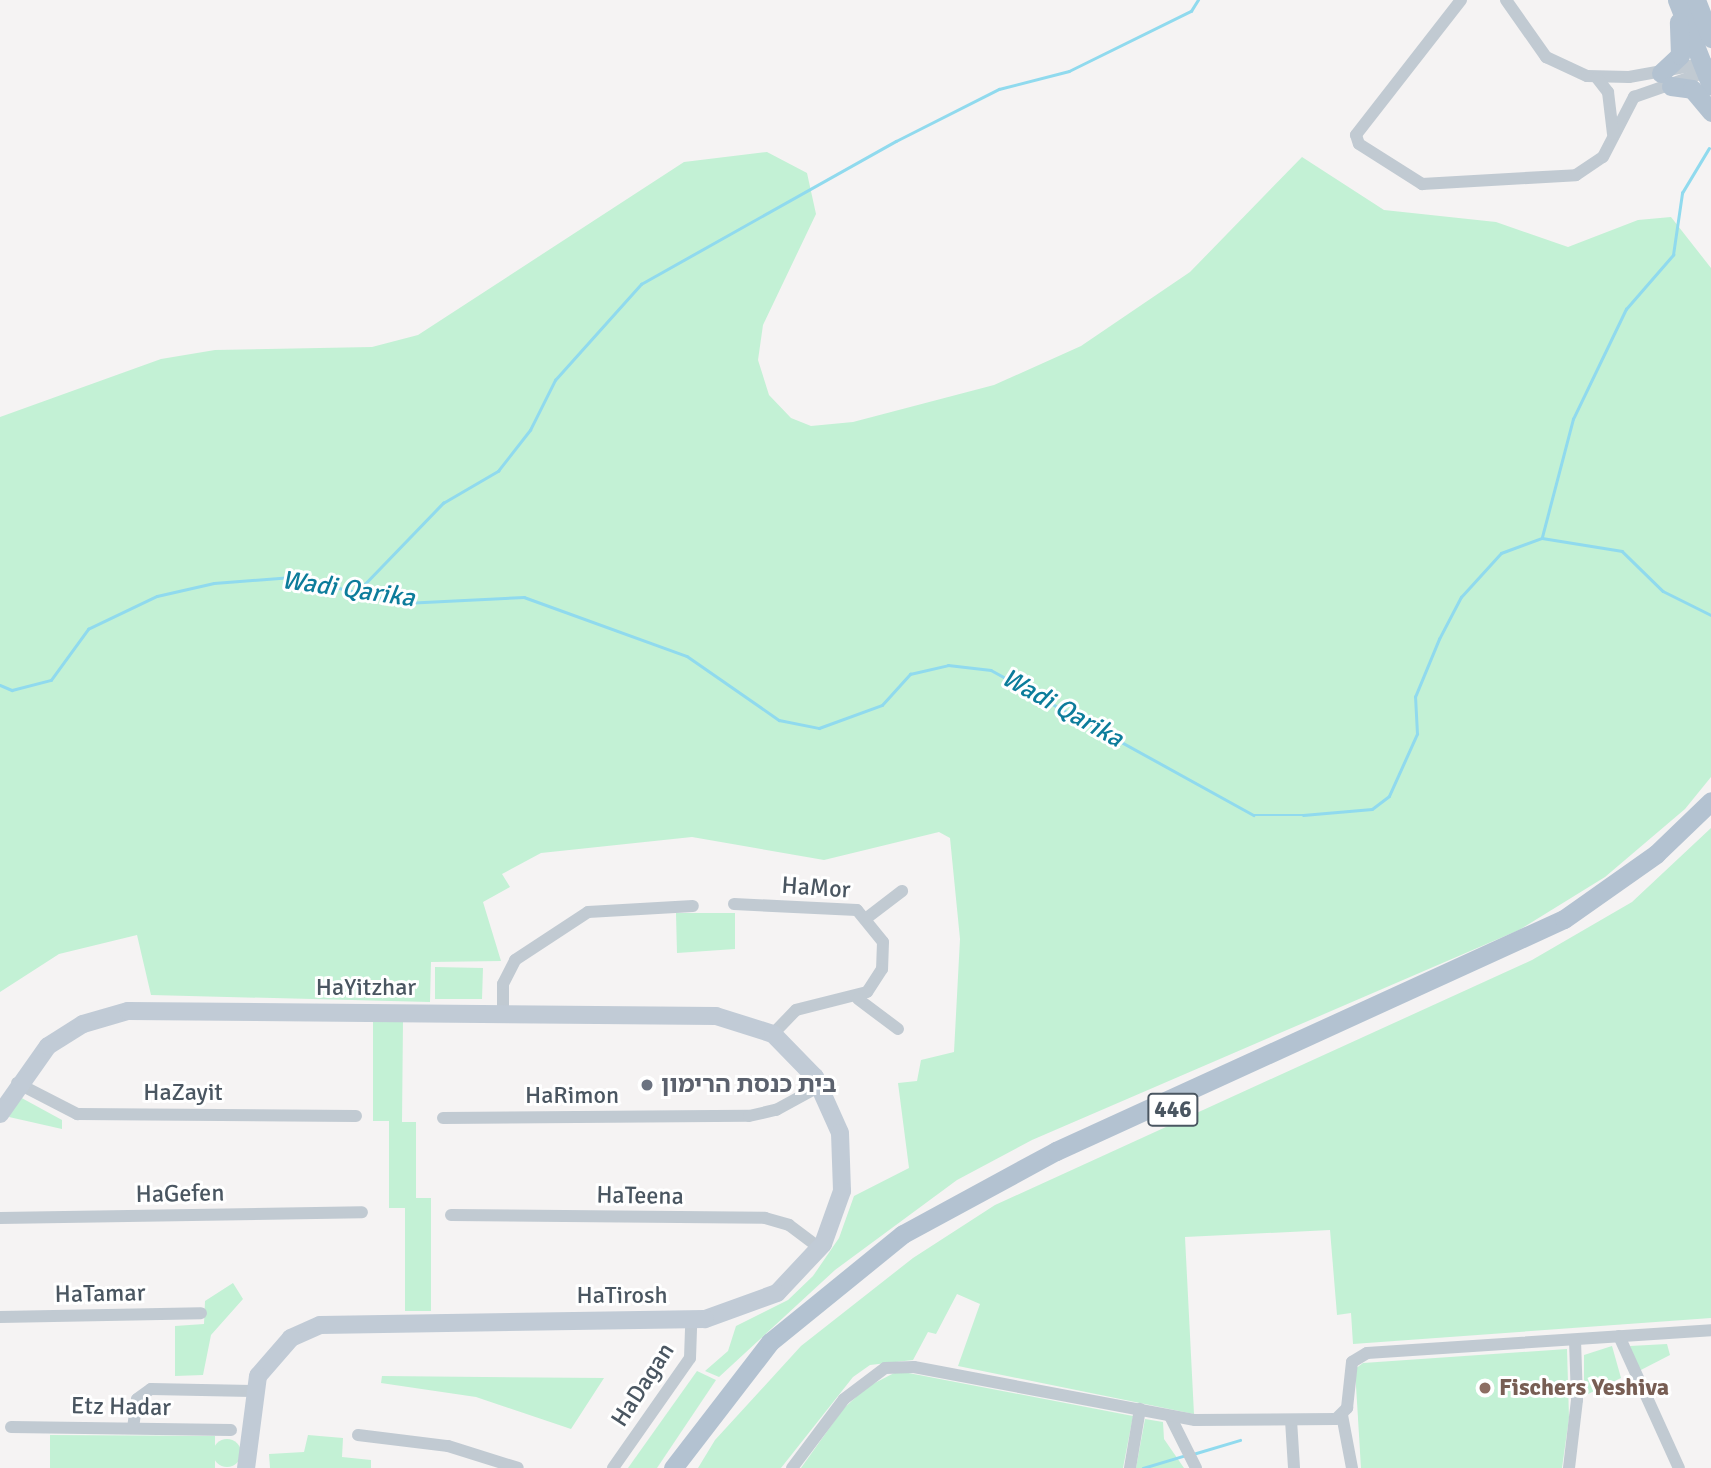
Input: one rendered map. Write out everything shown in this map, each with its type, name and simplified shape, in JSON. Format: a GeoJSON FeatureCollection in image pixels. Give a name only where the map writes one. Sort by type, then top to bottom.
{"type":"FeatureCollection","features":[{"type":"Feature","properties":{"kind":"main road"},"geometry":{"type":"LineString","coordinates":[[1676,0],[1708,71]]}},
{"type":"Feature","properties":{"kind":"main road"},"geometry":{"type":"LineString","coordinates":[[1676,0],[1680,55],[1666,79],[1692,89],[1711,112]]}},
{"type":"Feature","properties":{"kind":"main road"},"geometry":{"type":"LineString","coordinates":[[1696,0],[1711,38]]}},
{"type":"Feature","properties":{"kind":"main road","name":"446"},"geometry":{"type":"LineString","coordinates":[[673,1468],[769,1342],[903,1234],[1045,1157],[1564,919],[1656,854],[1711,801]]}},
{"type":"Feature","properties":{"kind":"main road","name":"446"},"geometry":{"type":"LineString","coordinates":[[684,1468],[776,1348],[842,1290],[928,1229],[1060,1160],[1556,933],[1653,868],[1711,815]]}},
{"type":"Feature","properties":{"kind":"street"},"geometry":{"type":"LineString","coordinates":[[1461,0],[1367,115],[1356,135],[1359,144],[1405,176],[1431,186],[1576,175],[1603,157],[1634,97],[1666,79]]}},
{"type":"Feature","properties":{"kind":"street"},"geometry":{"type":"LineString","coordinates":[[1506,0],[1546,57],[1597,78],[1666,79],[1708,71]]}},
{"type":"Feature","properties":{"kind":"street"},"geometry":{"type":"LineString","coordinates":[[1597,78],[1608,92],[1613,141]]}},
{"type":"Feature","properties":{"kind":"street"},"geometry":{"type":"LineString","coordinates":[[868,917],[902,891]]}},
{"type":"Feature","properties":{"kind":"street","name":"HaMor"},"geometry":{"type":"LineString","coordinates":[[734,904],[842,908],[868,917],[884,955],[876,982],[858,999]]}},
{"type":"Feature","properties":{"kind":"street"},"geometry":{"type":"LineString","coordinates":[[503,1013],[503,984],[515,960],[588,912],[693,906]]}},
{"type":"Feature","properties":{"kind":"street"},"geometry":{"type":"LineString","coordinates":[[774,1034],[796,1010],[858,999],[898,1029]]}},
{"type":"Feature","properties":{"kind":"street","name":"HaYitzhar"},"geometry":{"type":"LineString","coordinates":[[0,1114],[17,1083],[66,1033],[128,1011],[716,1016],[774,1034]]}},
{"type":"Feature","properties":{"kind":"street","name":"HaTirosh"},"geometry":{"type":"LineString","coordinates":[[248,1464],[252,1391],[276,1350],[320,1325],[691,1320],[762,1303],[795,1279],[821,1249],[833,1225],[844,1171],[841,1133],[820,1087],[774,1034]]}},
{"type":"Feature","properties":{"kind":"street","name":"HaZayit"},"geometry":{"type":"LineString","coordinates":[[17,1083],[77,1114],[356,1116]]}},
{"type":"Feature","properties":{"kind":"street","name":"HaRimon"},"geometry":{"type":"LineString","coordinates":[[443,1118],[749,1116],[776,1110],[820,1087]]}},
{"type":"Feature","properties":{"kind":"street","name":"HaGefen"},"geometry":{"type":"LineString","coordinates":[[0,1218],[362,1212]]}},
{"type":"Feature","properties":{"kind":"street","name":"HaTeena"},"geometry":{"type":"LineString","coordinates":[[451,1215],[765,1218],[789,1225],[821,1249]]}},
{"type":"Feature","properties":{"kind":"street","name":"HaTamar"},"geometry":{"type":"LineString","coordinates":[[0,1317],[201,1313]]}},
{"type":"Feature","properties":{"kind":"street","name":"HaDagan"},"geometry":{"type":"LineString","coordinates":[[613,1468],[690,1358],[691,1320]]}},
{"type":"Feature","properties":{"kind":"street"},"geometry":{"type":"LineString","coordinates":[[1352,1468],[1342,1415],[1352,1362],[1367,1353],[1711,1330]]}},
{"type":"Feature","properties":{"kind":"street"},"geometry":{"type":"LineString","coordinates":[[1619,1336],[1679,1468]]}},
{"type":"Feature","properties":{"kind":"street"},"geometry":{"type":"LineString","coordinates":[[1569,1468],[1576,1418],[1574,1340]]}},
{"type":"Feature","properties":{"kind":"street"},"geometry":{"type":"LineString","coordinates":[[792,1468],[844,1399],[885,1368],[914,1367],[1170,1416],[1291,1420],[1342,1415]]}},
{"type":"Feature","properties":{"kind":"street"},"geometry":{"type":"LineString","coordinates":[[133,1428],[137,1399],[151,1389],[252,1391]]}},
{"type":"Feature","properties":{"kind":"street"},"geometry":{"type":"LineString","coordinates":[[1129,1468],[1140,1409]]}},
{"type":"Feature","properties":{"kind":"street"},"geometry":{"type":"LineString","coordinates":[[1170,1416],[1196,1468]]}},
{"type":"Feature","properties":{"kind":"street"},"geometry":{"type":"LineString","coordinates":[[1291,1420],[1294,1468]]}},
{"type":"Feature","properties":{"kind":"street","name":"Etz Hadar"},"geometry":{"type":"LineString","coordinates":[[11,1427],[231,1430]]}},
{"type":"Feature","properties":{"kind":"street"},"geometry":{"type":"LineString","coordinates":[[358,1435],[448,1446],[518,1468]]}},
{"type":"Feature","properties":{"kind":"green space"},"geometry":{"type":"Polygon","coordinates":[[[767,152],[807,173],[816,214],[763,325],[758,360],[769,395],[791,418],[811,426],[853,422],[994,385],[1081,346],[1190,272],[1302,157],[1384,210],[1496,222],[1568,247],[1638,220],[1671,217],[1711,268],[1711,777],[1685,809],[1605,877],[1519,930],[1032,1140],[957,1180],[835,1270],[719,1377],[705,1371],[728,1351],[736,1326],[788,1300],[813,1276],[839,1238],[854,1196],[909,1168],[898,1083],[917,1081],[921,1060],[954,1052],[960,939],[950,838],[939,832],[824,860],[692,837],[541,853],[502,874],[510,887],[483,902],[501,961],[431,962],[430,1002],[151,995],[137,935],[59,954],[0,992],[0,417],[161,359],[215,350],[372,347],[418,335],[684,162],[767,152]]]}},
{"type":"Feature","properties":{"kind":"green space"},"geometry":{"type":"Polygon","coordinates":[[[1711,828],[1711,1318],[1353,1344],[1351,1313],[1337,1315],[1330,1230],[1185,1237],[1194,1414],[958,1366],[980,1304],[957,1294],[936,1334],[928,1332],[913,1360],[870,1365],[853,1377],[781,1468],[698,1468],[715,1440],[801,1346],[913,1258],[995,1205],[1532,960],[1632,902],[1711,828]]]}},
{"type":"Feature","properties":{"kind":"green space"},"geometry":{"type":"Polygon","coordinates":[[[676,913],[735,913],[735,949],[677,953],[676,913]]]}},
{"type":"Feature","properties":{"kind":"green space"},"geometry":{"type":"Polygon","coordinates":[[[435,967],[483,968],[482,999],[435,999],[435,967]]]}},
{"type":"Feature","properties":{"kind":"green space"},"geometry":{"type":"Polygon","coordinates":[[[373,1020],[403,1020],[402,1122],[416,1122],[416,1198],[431,1198],[431,1311],[405,1311],[405,1208],[389,1208],[389,1121],[373,1121],[373,1020]]]}},
{"type":"Feature","properties":{"kind":"green space"},"geometry":{"type":"Polygon","coordinates":[[[18,1096],[62,1120],[62,1129],[9,1117],[18,1096]]]}},
{"type":"Feature","properties":{"kind":"green space"},"geometry":{"type":"Polygon","coordinates":[[[233,1283],[243,1299],[211,1335],[203,1375],[175,1376],[175,1326],[204,1324],[205,1301],[233,1283]]]}},
{"type":"Feature","properties":{"kind":"green space"},"geometry":{"type":"Polygon","coordinates":[[[1667,1344],[1670,1355],[1637,1372],[1630,1346],[1667,1344]]]}},
{"type":"Feature","properties":{"kind":"green space"},"geometry":{"type":"Polygon","coordinates":[[[1612,1346],[1621,1378],[1584,1396],[1584,1355],[1612,1346]]]}},
{"type":"Feature","properties":{"kind":"green space"},"geometry":{"type":"Polygon","coordinates":[[[1567,1349],[1569,1418],[1562,1468],[1361,1468],[1355,1369],[1363,1363],[1567,1349]]]}},
{"type":"Feature","properties":{"kind":"green space"},"geometry":{"type":"Polygon","coordinates":[[[697,1371],[716,1380],[657,1468],[628,1468],[697,1371]]]}},
{"type":"Feature","properties":{"kind":"green space"},"geometry":{"type":"Polygon","coordinates":[[[898,1371],[1133,1416],[1123,1468],[801,1468],[843,1409],[867,1387],[898,1371]]]}},
{"type":"Feature","properties":{"kind":"green space"},"geometry":{"type":"Polygon","coordinates":[[[382,1376],[604,1378],[571,1429],[476,1397],[381,1383],[382,1376]]]}},
{"type":"Feature","properties":{"kind":"green space"},"geometry":{"type":"Polygon","coordinates":[[[1145,1419],[1163,1422],[1164,1439],[1184,1468],[1136,1468],[1145,1419]]]}},
{"type":"Feature","properties":{"kind":"green space"},"geometry":{"type":"Polygon","coordinates":[[[50,1435],[215,1436],[215,1468],[50,1468],[50,1435]]]}},
{"type":"Feature","properties":{"kind":"green space"},"geometry":{"type":"Polygon","coordinates":[[[308,1435],[343,1438],[342,1457],[371,1460],[371,1468],[270,1468],[269,1454],[304,1452],[308,1435]]]}},
{"type":"Feature","properties":{"kind":"green space"},"geometry":{"type":"Polygon","coordinates":[[[227,1439],[237,1443],[241,1453],[237,1463],[227,1467],[217,1463],[213,1453],[217,1443],[227,1439]]]}},
{"type":"Feature","properties":{"kind":"waterway"},"geometry":{"type":"LineString","coordinates":[[357,592],[443,503],[498,471],[530,430],[555,380],[641,284],[896,141],[999,89],[1069,71],[1191,11],[1198,0]]}},
{"type":"Feature","properties":{"kind":"waterway"},"geometry":{"type":"LineString","coordinates":[[1542,537],[1573,419],[1626,309],[1673,255],[1682,193],[1709,148]]}},
{"type":"Feature","properties":{"kind":"waterway","name":"Wadi Qarika"},"geometry":{"type":"LineString","coordinates":[[0,685],[12,690],[51,680],[88,629],[157,596],[214,583],[292,577],[404,603],[524,597],[687,656],[779,720],[819,728],[882,705],[910,674],[948,665],[991,670],[1254,815],[1303,815],[1372,809],[1389,796],[1417,734],[1415,697],[1439,639],[1461,597],[1501,553],[1542,538],[1622,551],[1663,591],[1711,615]]}},
{"type":"Feature","properties":{"kind":"waterway"},"geometry":{"type":"LineString","coordinates":[[1193,1454],[1240,1440]]}},
{"type":"Feature","properties":{"kind":"waterway"},"geometry":{"type":"LineString","coordinates":[[1143,1468],[1186,1455]]}},
{"type":"Feature","properties":{"kind":"place","name":"בית כנסת הרימון"},"geometry":{"type":"Point","coordinates":[647,1085]}},
{"type":"Feature","properties":{"kind":"place","name":"Fischers Yeshiva"},"geometry":{"type":"Point","coordinates":[1485,1388]}}]}
